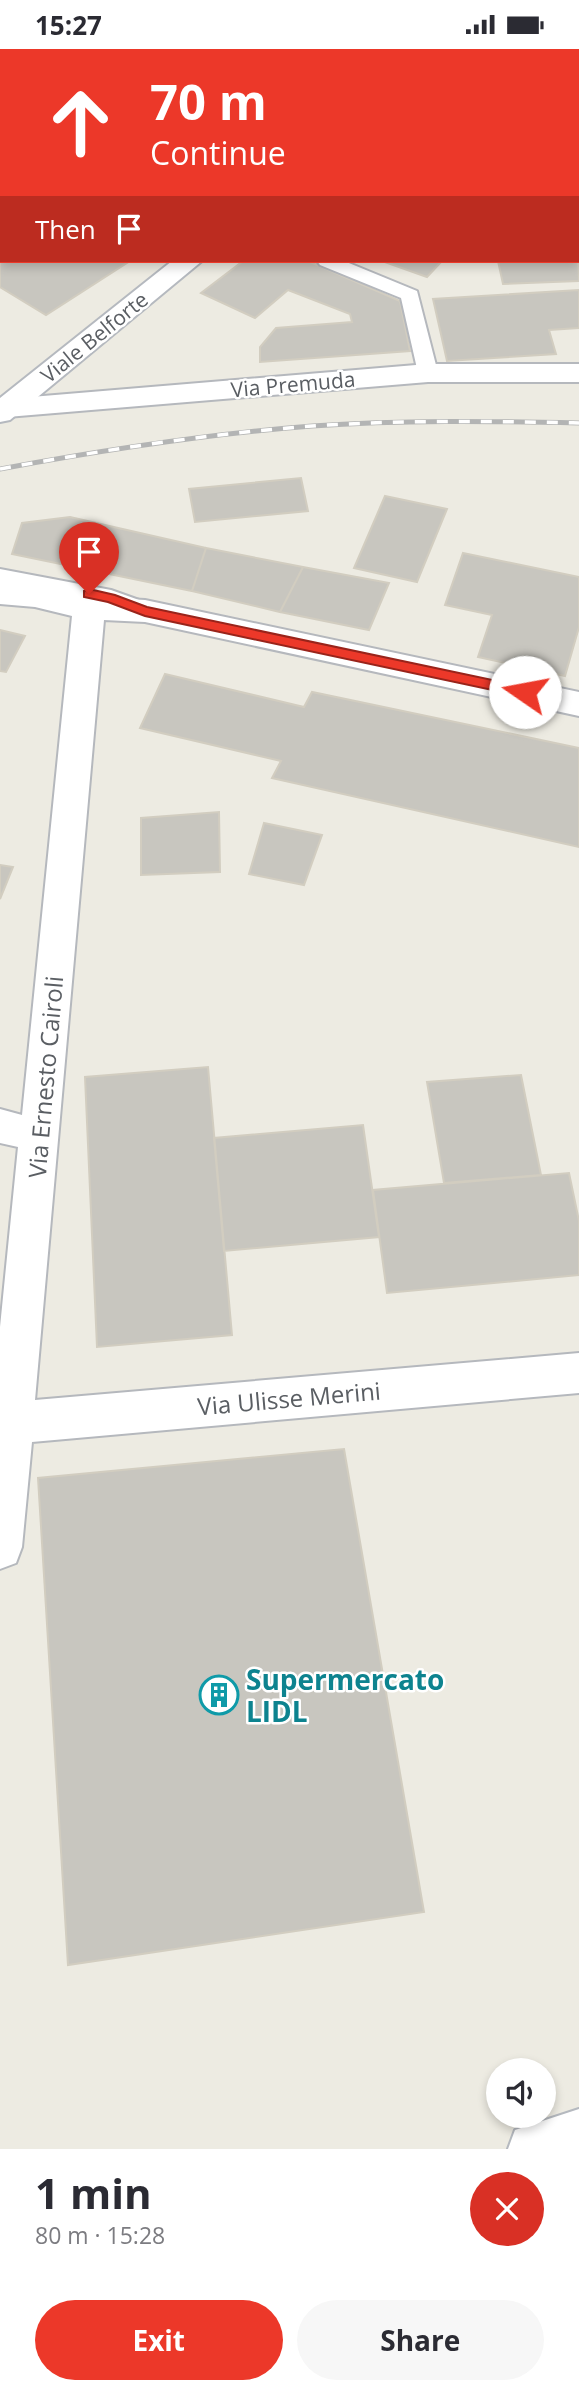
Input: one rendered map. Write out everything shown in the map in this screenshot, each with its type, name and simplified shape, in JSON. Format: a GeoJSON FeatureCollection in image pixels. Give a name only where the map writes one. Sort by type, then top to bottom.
{"type":"FeatureCollection","features":[{"type":"Feature","properties":{"kind":"street","name":"Viale Belforte"},"geometry":{"type":"LineString","coordinates":[[4,411],[183,263]]}},
{"type":"Feature","properties":{"kind":"street","name":"Via Premuda"},"geometry":{"type":"LineString","coordinates":[[4,411],[428,373],[579,373]]}},
{"type":"Feature","properties":{"kind":"street"},"geometry":{"type":"LineString","coordinates":[[0,593],[35,596],[89,608],[145,611],[579,704]]}},
{"type":"Feature","properties":{"kind":"street","name":"Via Ernesto Cairoli"},"geometry":{"type":"LineString","coordinates":[[0,1547],[6,1423],[40,1136],[89,608]]}},
{"type":"Feature","properties":{"kind":"street"},"geometry":{"type":"LineString","coordinates":[[0,1126],[40,1136]]}},
{"type":"Feature","properties":{"kind":"street","name":"Via Ulisse Merini"},"geometry":{"type":"LineString","coordinates":[[6,1423],[579,1373]]}},
{"type":"Feature","properties":{"kind":"street"},"geometry":{"type":"LineString","coordinates":[[534,2149],[579,2136]]}},
{"type":"Feature","properties":{"kind":"lane"},"geometry":{"type":"LineString","coordinates":[[332,263],[410,295],[428,373]]}},
{"type":"Feature","properties":{"kind":"lane"},"geometry":{"type":"LineString","coordinates":[[0,577],[111,598],[145,611]]}},
{"type":"Feature","properties":{"kind":"building"},"geometry":{"type":"Polygon","coordinates":[[[0,263],[127,263],[46,315],[0,287],[0,263]]]}},
{"type":"Feature","properties":{"kind":"building"},"geometry":{"type":"Polygon","coordinates":[[[240,263],[313,263],[400,301],[410,351],[260,362],[260,347],[276,328],[352,322],[350,314],[288,290],[255,318],[201,293],[240,263]]]}},
{"type":"Feature","properties":{"kind":"building"},"geometry":{"type":"Polygon","coordinates":[[[388,263],[440,263],[427,277],[388,263]]]}},
{"type":"Feature","properties":{"kind":"building"},"geometry":{"type":"Polygon","coordinates":[[[498,263],[578,263],[579,281],[503,284],[498,263]]]}},
{"type":"Feature","properties":{"kind":"building"},"geometry":{"type":"Polygon","coordinates":[[[579,290],[579,328],[549,330],[556,354],[447,361],[433,299],[579,290]]]}},
{"type":"Feature","properties":{"kind":"building"},"geometry":{"type":"Polygon","coordinates":[[[301,478],[308,511],[195,522],[189,489],[301,478]]]}},
{"type":"Feature","properties":{"kind":"building"},"geometry":{"type":"Polygon","coordinates":[[[385,496],[447,509],[417,582],[354,568],[385,496]]]}},
{"type":"Feature","properties":{"kind":"building"},"geometry":{"type":"Polygon","coordinates":[[[70,517],[206,548],[192,591],[12,554],[22,523],[70,517]]]}},
{"type":"Feature","properties":{"kind":"building"},"geometry":{"type":"Polygon","coordinates":[[[206,548],[303,567],[280,612],[192,591],[206,548]]]}},
{"type":"Feature","properties":{"kind":"building"},"geometry":{"type":"Polygon","coordinates":[[[463,553],[579,577],[579,627],[565,676],[478,657],[492,615],[445,605],[463,553]]]}},
{"type":"Feature","properties":{"kind":"building"},"geometry":{"type":"Polygon","coordinates":[[[303,567],[389,583],[369,630],[280,612],[303,567]]]}},
{"type":"Feature","properties":{"kind":"building"},"geometry":{"type":"Polygon","coordinates":[[[0,630],[25,636],[6,672],[0,671],[0,630]]]}},
{"type":"Feature","properties":{"kind":"building"},"geometry":{"type":"Polygon","coordinates":[[[165,674],[304,707],[312,692],[579,748],[579,847],[272,778],[281,761],[140,728],[165,674]]]}},
{"type":"Feature","properties":{"kind":"building"},"geometry":{"type":"Polygon","coordinates":[[[219,812],[220,872],[141,875],[141,818],[219,812]]]}},
{"type":"Feature","properties":{"kind":"building"},"geometry":{"type":"Polygon","coordinates":[[[264,823],[322,835],[304,885],[249,874],[264,823]]]}},
{"type":"Feature","properties":{"kind":"building"},"geometry":{"type":"Polygon","coordinates":[[[0,865],[13,867],[0,899],[0,865]]]}},
{"type":"Feature","properties":{"kind":"building"},"geometry":{"type":"Polygon","coordinates":[[[208,1067],[232,1335],[97,1347],[85,1077],[208,1067]]]}},
{"type":"Feature","properties":{"kind":"building"},"geometry":{"type":"Polygon","coordinates":[[[521,1075],[541,1175],[444,1183],[427,1082],[521,1075]]]}},
{"type":"Feature","properties":{"kind":"building"},"geometry":{"type":"Polygon","coordinates":[[[363,1125],[379,1237],[224,1251],[214,1138],[363,1125]]]}},
{"type":"Feature","properties":{"kind":"building"},"geometry":{"type":"Polygon","coordinates":[[[569,1173],[579,1221],[579,1275],[387,1293],[373,1190],[569,1173]]]}},
{"type":"Feature","properties":{"kind":"building","name":"Supermercato LIDL"},"geometry":{"type":"Polygon","coordinates":[[[344,1449],[424,1912],[68,1965],[38,1478],[344,1449]]]}},
{"type":"Feature","properties":{"kind":"railway"},"geometry":{"type":"LineString","coordinates":[[0,469],[155,443],[312,426],[446,422],[579,423]]}},
{"type":"Feature","properties":{"kind":"place","name":"Supermercato LIDL"},"geometry":{"type":"Point","coordinates":[219,1695]}},
{"type":"Feature","properties":{"kind":"route"},"geometry":{"type":"LineString","coordinates":[[89,594],[111,598],[145,611],[525,692]]}}]}
